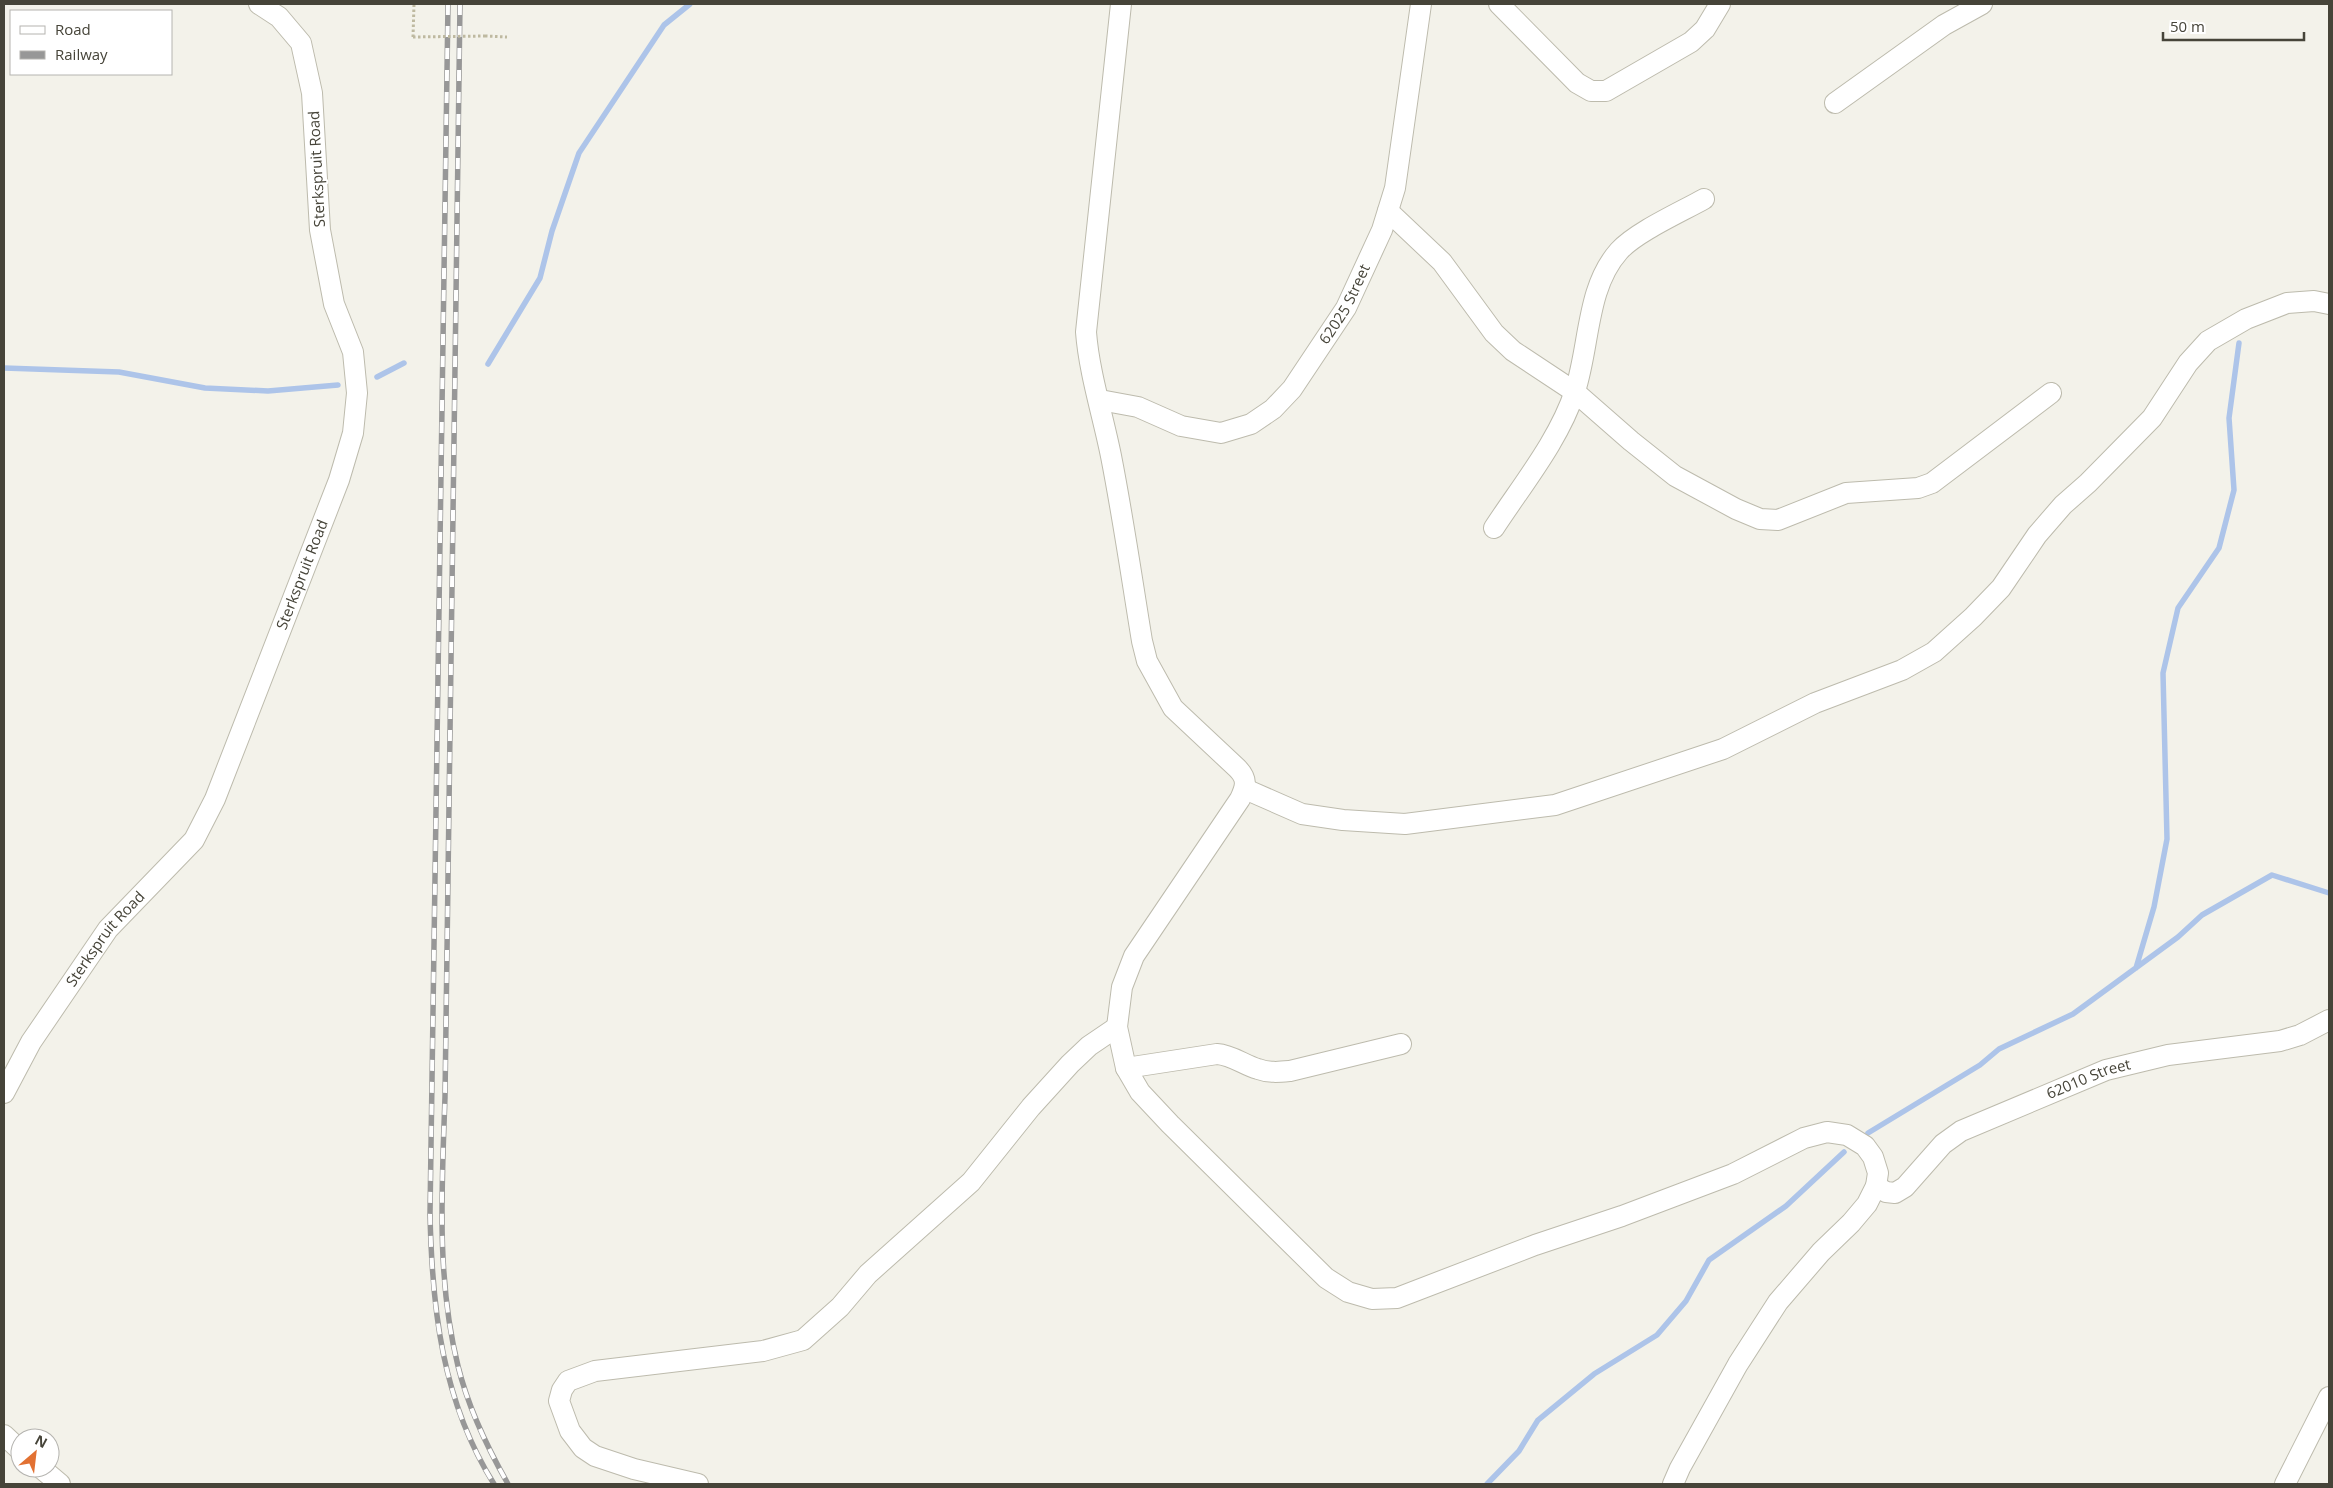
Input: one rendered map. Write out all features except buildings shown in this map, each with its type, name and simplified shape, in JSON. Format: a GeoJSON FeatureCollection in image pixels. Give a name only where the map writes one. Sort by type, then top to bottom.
{"type":"FeatureCollection","features":[{"type":"Feature","properties":{"kind":"street","name":"Sterkspruit Road"},"geometry":{"type":"LineString","coordinates":[[4,1093],[31,1042],[108,929],[194,840],[216,799],[339,480],[353,433],[357,393],[353,352],[334,304],[320,230],[312,93],[301,43],[279,17],[259,4]]}},
{"type":"Feature","properties":{"kind":"street"},"geometry":{"type":"LineString","coordinates":[[1121,4],[1086,332],[1088,352],[1100,400],[1120,499],[1142,642],[1147,662],[1173,708],[1244,775],[1246,782],[1245,789],[1134,956],[1122,986],[1117,1028],[1126,1068],[1140,1092],[1170,1124],[1326,1278],[1348,1292],[1372,1299],[1397,1298],[1535,1245],[1622,1216],[1733,1174],[1804,1138],[1827,1132],[1847,1135],[1865,1146],[1873,1158],[1878,1173],[1876,1186],[1867,1204],[1851,1224],[1821,1252],[1778,1302],[1738,1364],[1673,1484]]}},
{"type":"Feature","properties":{"kind":"street","name":"62025 Street"},"geometry":{"type":"LineString","coordinates":[[1100,400],[1138,407],[1181,426],[1221,433],[1251,424],[1273,409],[1292,389],[1346,308],[1382,230],[1395,188],[1403,142],[1421,4]]}},
{"type":"Feature","properties":{"kind":"street"},"geometry":{"type":"LineString","coordinates":[[1499,4],[1578,83],[1591,91],[1606,92],[1690,42],[1705,28],[1720,4]]}},
{"type":"Feature","properties":{"kind":"street"},"geometry":{"type":"LineString","coordinates":[[1835,103],[1944,25],[1982,4]]}},
{"type":"Feature","properties":{"kind":"street"},"geometry":{"type":"LineString","coordinates":[[1494,528],[1555,434],[1575,392],[1593,307],[1604,271],[1620,249],[1643,233],[1704,199]]}},
{"type":"Feature","properties":{"kind":"street"},"geometry":{"type":"LineString","coordinates":[[1388,211],[1442,262],[1494,333],[1513,351],[1575,392],[1630,441],[1675,476],[1736,509],[1760,519],[1778,520],[1846,493],[1918,488],[1932,483],[2051,393]]}},
{"type":"Feature","properties":{"kind":"street"},"geometry":{"type":"LineString","coordinates":[[1245,789],[1302,814],[1343,820],[1404,824],[1555,805],[1723,749],[1815,703],[1902,670],[1934,652],[1973,617],[2001,588],[2037,535],[2063,505],[2088,483],[2152,418],[2188,363],[2208,341],[2246,319],[2287,303],[2314,301],[2329,304]]}},
{"type":"Feature","properties":{"kind":"street","name":"62010 Street"},"geometry":{"type":"LineString","coordinates":[[1876,1186],[1886,1192],[1895,1193],[1905,1187],[1943,1144],[1961,1131],[2106,1070],[2168,1055],[2280,1041],[2300,1035],[2329,1020]]}},
{"type":"Feature","properties":{"kind":"street"},"geometry":{"type":"LineString","coordinates":[[698,1484],[634,1469],[595,1456],[583,1448],[570,1431],[560,1401],[562,1390],[568,1381],[595,1371],[763,1351],[803,1340],[840,1307],[868,1274],[971,1182],[1031,1107],[1070,1064],[1089,1046],[1117,1028]]}},
{"type":"Feature","properties":{"kind":"street"},"geometry":{"type":"LineString","coordinates":[[1126,1068],[1226,1054],[1260,1070],[1274,1073],[1290,1071],[1401,1044]]}},
{"type":"Feature","properties":{"kind":"street"},"geometry":{"type":"LineString","coordinates":[[2285,1484],[2329,1397]]}},
{"type":"Feature","properties":{"kind":"path"},"geometry":{"type":"LineString","coordinates":[[414,4],[413,37],[507,37]]}},
{"type":"Feature","properties":{"kind":"waterway"},"geometry":{"type":"LineString","coordinates":[[488,364],[540,278],[552,231],[579,153],[664,25],[690,4]]}},
{"type":"Feature","properties":{"kind":"waterway"},"geometry":{"type":"LineString","coordinates":[[2136,968],[2154,907],[2167,839],[2163,673],[2178,608],[2219,548],[2234,490],[2229,418],[2239,343]]}},
{"type":"Feature","properties":{"kind":"waterway"},"geometry":{"type":"LineString","coordinates":[[377,377],[404,363]]}},
{"type":"Feature","properties":{"kind":"waterway"},"geometry":{"type":"LineString","coordinates":[[4,368],[119,372],[205,388],[268,391],[338,385]]}},
{"type":"Feature","properties":{"kind":"waterway"},"geometry":{"type":"LineString","coordinates":[[1868,1133],[1980,1065],[1999,1049],[2073,1014],[2178,937],[2202,915],[2272,875],[2329,893]]}},
{"type":"Feature","properties":{"kind":"waterway"},"geometry":{"type":"LineString","coordinates":[[1487,1484],[1519,1451],[1538,1420],[1594,1374],[1657,1335],[1686,1301],[1709,1260],[1786,1206],[1844,1152]]}},
{"type":"Feature","properties":{"kind":"railway"},"geometry":{"type":"LineString","coordinates":[[448,4],[431,1249],[437,1319],[451,1387],[462,1420],[476,1452],[494,1484]]}},
{"type":"Feature","properties":{"kind":"railway"},"geometry":{"type":"LineString","coordinates":[[460,4],[442,1198],[443,1266],[451,1333],[462,1381],[479,1426],[508,1484]]}}]}
